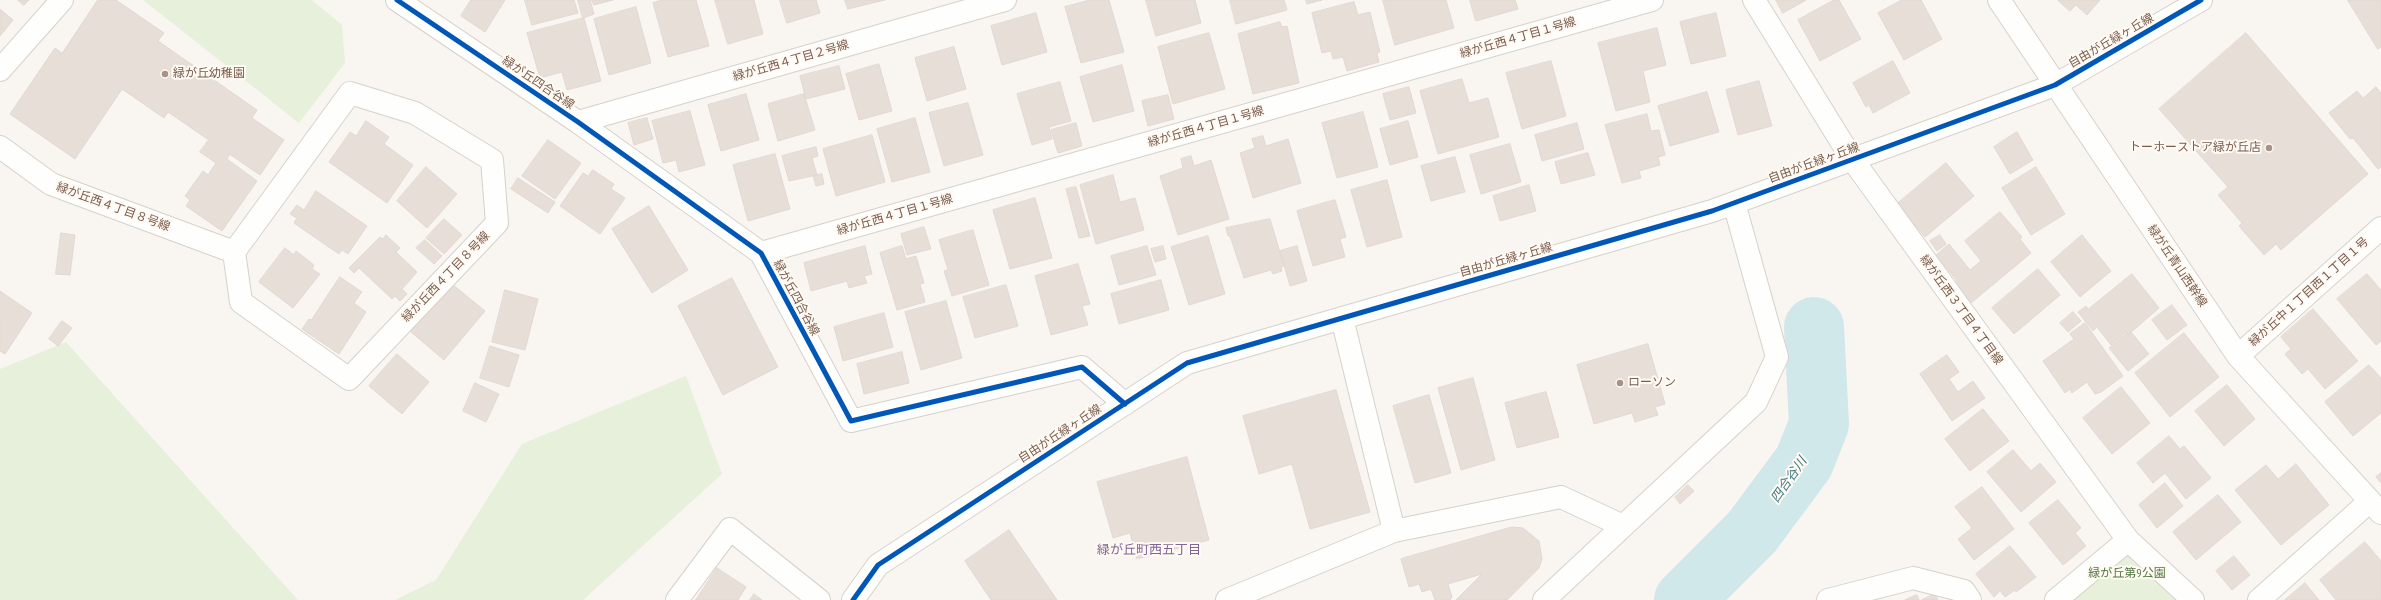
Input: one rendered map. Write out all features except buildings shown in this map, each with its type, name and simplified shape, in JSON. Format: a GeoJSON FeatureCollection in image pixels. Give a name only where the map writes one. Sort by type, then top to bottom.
{"type":"FeatureCollection","features":[{"type":"Feature","properties":{"kind":"street"},"geometry":{"type":"LineString","coordinates":[[0,70],[62,0]]}},
{"type":"Feature","properties":{"kind":"street","name":"緑が丘四合谷線"},"geometry":{"type":"LineString","coordinates":[[397,0],[578,122],[761,254],[851,421],[1082,367],[1125,404]]}},
{"type":"Feature","properties":{"kind":"street","name":"緑が丘西４丁目２号線"},"geometry":{"type":"LineString","coordinates":[[578,122],[943,8],[1004,0]]}},
{"type":"Feature","properties":{"kind":"street","name":"緑が丘西４丁目１号線"},"geometry":{"type":"LineString","coordinates":[[761,254],[1652,0]]}},
{"type":"Feature","properties":{"kind":"street","name":"緑が丘西３丁目４丁目線"},"geometry":{"type":"LineString","coordinates":[[1754,0],[1852,159],[2128,540],[2194,600]]}},
{"type":"Feature","properties":{"kind":"street","name":"緑が丘青山西幹線"},"geometry":{"type":"LineString","coordinates":[[1999,0],[2238,356],[2375,507]]}},
{"type":"Feature","properties":{"kind":"street","name":"自由が丘緑ヶ丘線"},"geometry":{"type":"LineString","coordinates":[[853,600],[878,565],[1187,363],[1734,203],[2055,84],[2201,0]]}},
{"type":"Feature","properties":{"kind":"street","name":"緑が丘西４丁目８号線"},"geometry":{"type":"LineString","coordinates":[[350,93],[415,113],[492,160],[497,223],[349,380],[240,302],[234,252],[350,93]]}},
{"type":"Feature","properties":{"kind":"street","name":"緑が丘西４丁目８号線"},"geometry":{"type":"LineString","coordinates":[[0,147],[51,184],[234,252]]}},
{"type":"Feature","properties":{"kind":"street"},"geometry":{"type":"LineString","coordinates":[[1544,600],[1756,402],[1777,357],[1734,203]]}},
{"type":"Feature","properties":{"kind":"street","name":"緑が丘中１丁目西１丁目１号"},"geometry":{"type":"LineString","coordinates":[[2238,356],[2381,228]]}},
{"type":"Feature","properties":{"kind":"street"},"geometry":{"type":"LineString","coordinates":[[1342,318],[1394,530]]}},
{"type":"Feature","properties":{"kind":"street"},"geometry":{"type":"LineString","coordinates":[[1227,600],[1394,530],[1561,497],[1623,526]]}},
{"type":"Feature","properties":{"kind":"street"},"geometry":{"type":"LineString","coordinates":[[2259,600],[2375,507]]}},
{"type":"Feature","properties":{"kind":"street"},"geometry":{"type":"LineString","coordinates":[[677,600],[730,529],[819,600]]}},
{"type":"Feature","properties":{"kind":"street"},"geometry":{"type":"LineString","coordinates":[[2056,600],[2128,540]]}},
{"type":"Feature","properties":{"kind":"street"},"geometry":{"type":"LineString","coordinates":[[1828,600],[1913,578],[1964,591],[1970,600]]}},
{"type":"Feature","properties":{"kind":"green space"},"geometry":{"type":"Polygon","coordinates":[[[143,0],[312,0],[342,25],[345,63],[299,123],[143,0]]]}},
{"type":"Feature","properties":{"kind":"green space"},"geometry":{"type":"Polygon","coordinates":[[[66,342],[298,600],[0,600],[0,369],[66,342]]]}},
{"type":"Feature","properties":{"kind":"green space"},"geometry":{"type":"Polygon","coordinates":[[[686,376],[722,474],[583,600],[395,600],[436,580],[522,444],[686,376]]]}},
{"type":"Feature","properties":{"kind":"green space","name":"緑が丘第9公園"},"geometry":{"type":"Polygon","coordinates":[[[2128,540],[2193,600],[2056,600],[2128,540]]]}},
{"type":"Feature","properties":{"kind":"waterway","name":"四合谷川"},"geometry":{"type":"LineString","coordinates":[[1684,600],[1752,532],[1804,462],[1819,424],[1814,327]]}},
{"type":"Feature","properties":{"kind":"cycle path"},"geometry":{"type":"LineString","coordinates":[[397,0],[578,122],[761,253],[851,421],[1082,367],[1125,404]]}},
{"type":"Feature","properties":{"kind":"cycle path"},"geometry":{"type":"LineString","coordinates":[[853,600],[878,565],[1187,363],[1712,211],[2055,85],[2201,0]]}},
{"type":"Feature","properties":{"kind":"place","name":"緑が丘幼稚園"},"geometry":{"type":"Point","coordinates":[165,74]}},
{"type":"Feature","properties":{"kind":"place","name":"トーホーストア緑が丘店"},"geometry":{"type":"Point","coordinates":[2269,148]}},
{"type":"Feature","properties":{"kind":"place","name":"ローソン"},"geometry":{"type":"Point","coordinates":[1620,383]}},
{"type":"Feature","properties":{"kind":"district","name":"緑が丘町西五丁目"},"geometry":{"type":"Point","coordinates":[1149,550]}}]}
